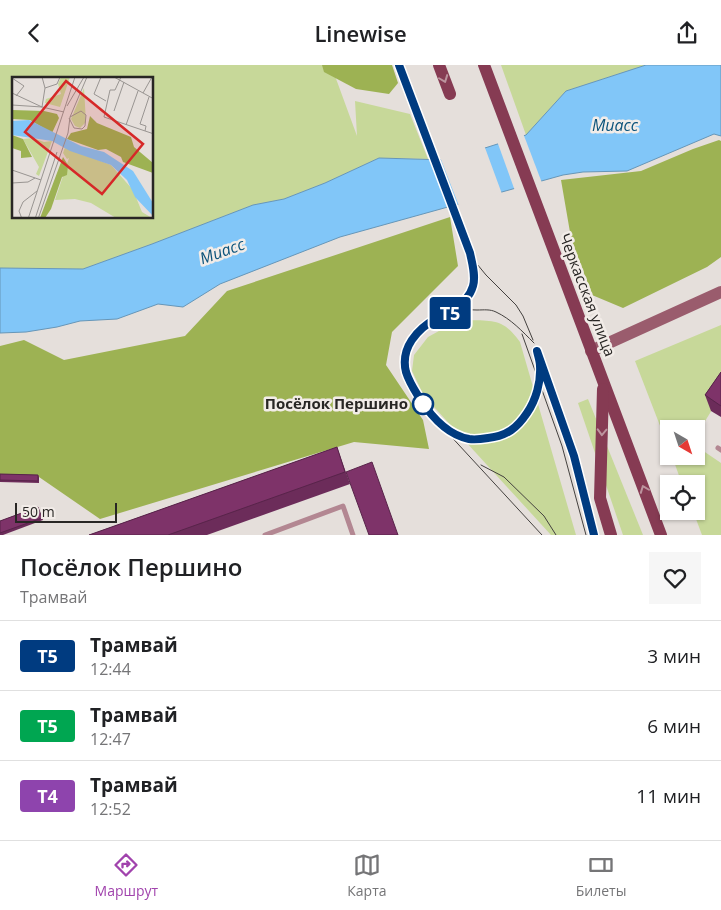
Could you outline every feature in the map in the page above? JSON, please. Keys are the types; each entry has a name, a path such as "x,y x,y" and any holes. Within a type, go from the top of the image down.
{"main road":[{"path":"439,65 450,94"},
{"name":"Черкасская улица","path":"484,65 661,535"},
{"path":"591,351 721,292"},
{"path":"603,383 600,498 611,535"}],"lane":[{"path":"265,535 342,506 353,535"}],"green space":[{"path":"0,65 331,65 357,136 355,101 410,114 428,159 379,158 325,183 284,199 253,205 83,269 0,268"},
{"path":"322,65 392,65 398,83 389,94 356,89 324,72"},
{"path":"501,65 646,65 566,91 526,135"},
{"path":"719,140 721,141 721,257 707,267 623,308 592,295 571,238 561,180 641,171"},
{"path":"450,217 458,266 392,332 386,365 423,420 429,449 354,442 100,519 39,477 0,476 0,346 24,340 64,360 185,336 227,291"},
{"path":"466,320 497,322 514,334 520,342 576,535 551,535 424,396 412,371 414,355 428,337 448,326"},
{"path":"721,325 721,395 705,421 660,420 660,426 635,361"},
{"path":"588,399 643,535 623,535 578,403"},
{"path":"705,452 721,463 721,535 702,535 696,520 705,520 705,475 679,475 675,465 705,465"}],"water":[{"name":"Миасс","path":"646,65 721,65 721,136 714,134 627,171 583,172 563,175 340,237 220,284 183,307 158,304 117,319 80,321 26,332 0,333 0,268 83,269 253,205 284,199 325,183 379,158 447,160 526,135 566,91"}],"pier":[{"path":"523,133 542,183 515,191 497,141"},
{"path":"484,145 502,194 459,206 440,157 446,157"}],"building":[{"path":"721,372 721,406 705,395"},
{"path":"337,447 345,472 168,535 89,535"},
{"path":"372,462 398,535 369,535 346,472"},
{"path":"0,474 38,475 38,481 0,480"},
{"path":"38,507 42,518 0,533 0,521"}],"tram line":[{"path":"399,65 472,261 473,284 465,300 453,311"},
{"name":"T5","path":"399,65 470,253 474,272 473,285 464,301 451,312 428,324 413,337 407,347 404,360 406,373 413,388 434,418 454,433 469,439 498,437 508,433 521,422 532,405 539,382 540,367 537,351 574,456 594,535"},
{"path":"470,253 486,275 516,305 533,340"},
{"path":"534,343 521,330 496,312 491,310 458,310 436,319 416,334 407,346 405,364 410,382 416,393 437,421 463,437 484,439 506,434 514,429 527,414 539,385 540,364 537,351"},
{"path":"522,334 562,446 586,535"},
{"path":"542,365 574,456 594,535"},
{"path":"446,431 542,535"},
{"path":"481,465 504,477 544,516 556,535"}],"place":[{"name":"Посёлок Першино","path":"423,404"}]}
